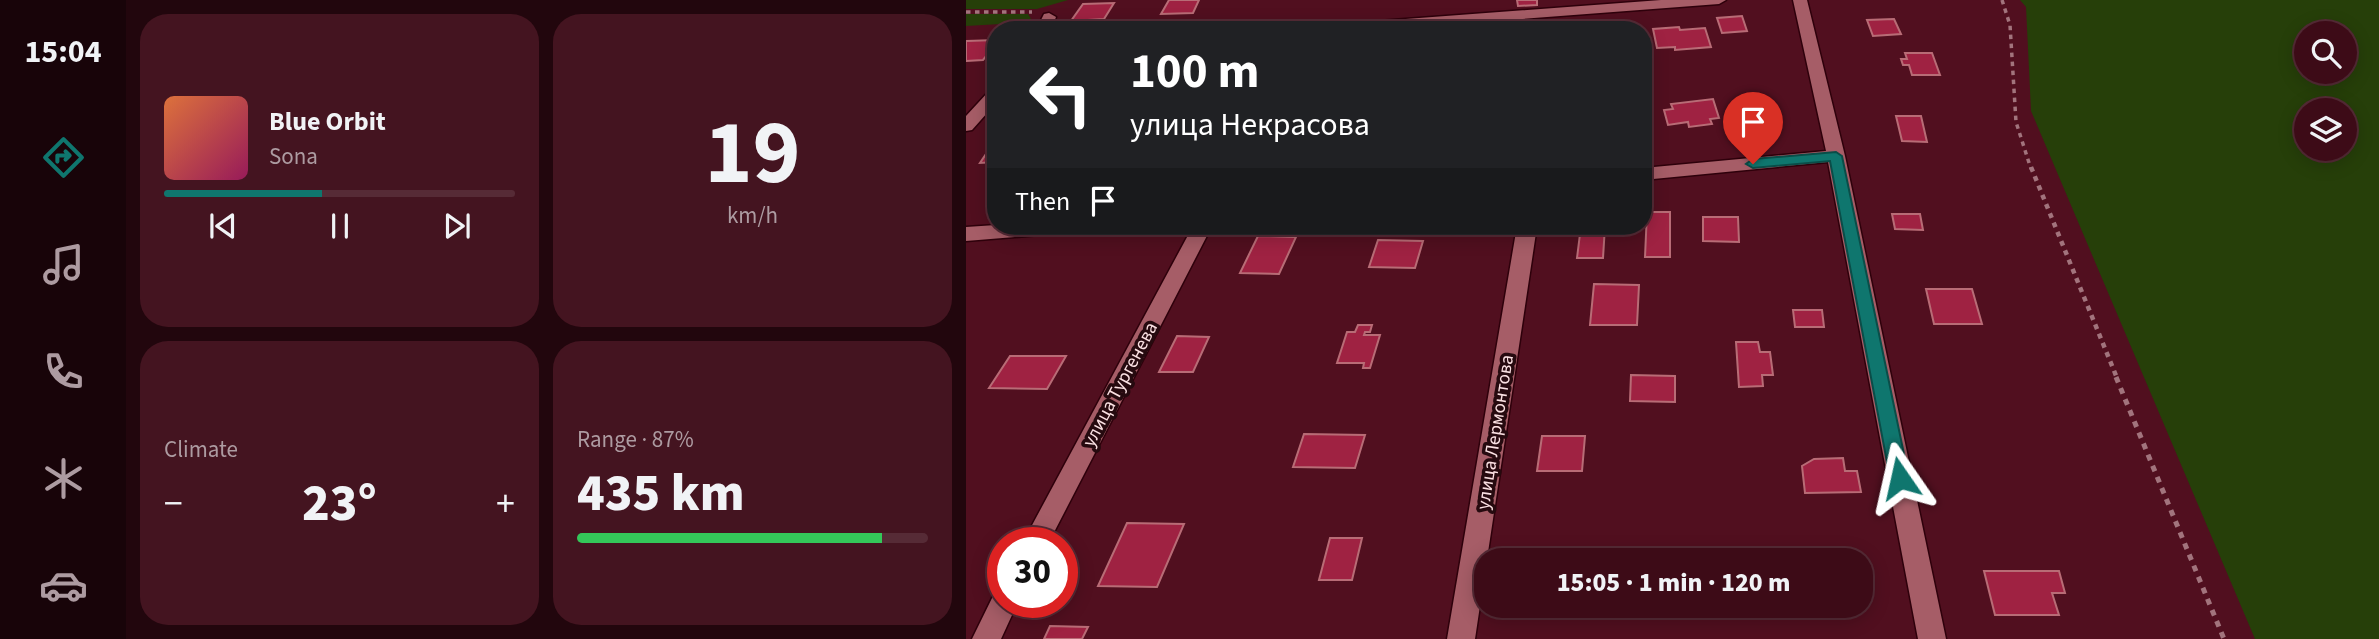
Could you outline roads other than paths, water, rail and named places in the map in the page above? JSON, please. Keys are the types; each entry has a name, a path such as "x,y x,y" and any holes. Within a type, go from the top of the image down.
{"street":[{"path":"1434,21 1719,0"},
{"path":"1800,0 1836,156 1931,639"},
{"path":"966,127 987,103"},
{"path":"1652,173 1836,156"},
{"path":"966,234 987,232"},
{"name":"улица Тургенева","path":"1044,527 1197,235"},
{"name":"улица Лермонтова","path":"1461,639 1526,235"},
{"path":"986,639 997,618"}]}
